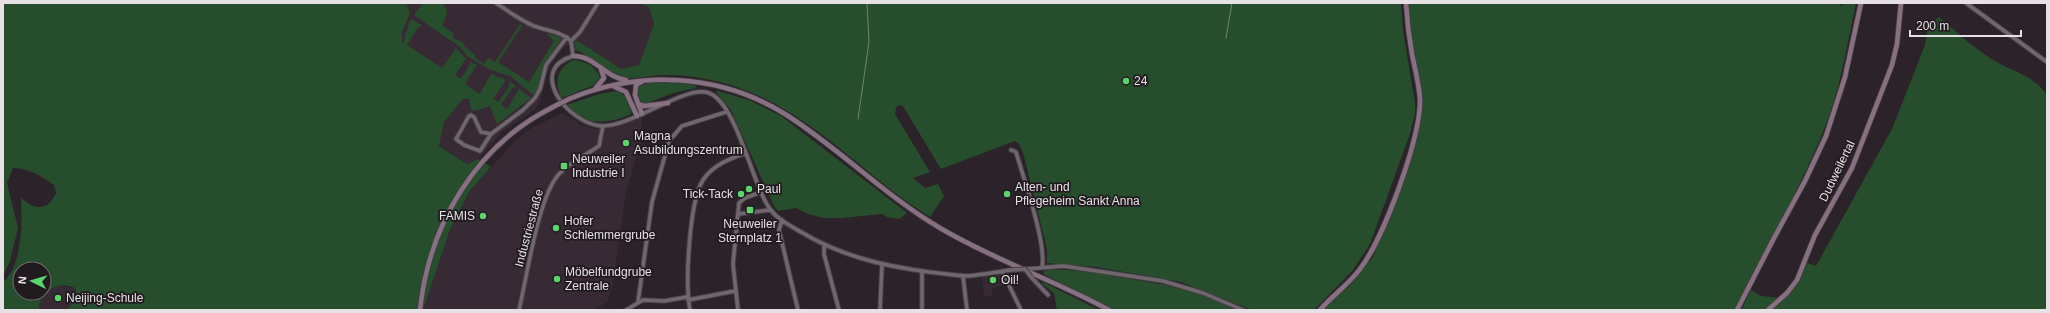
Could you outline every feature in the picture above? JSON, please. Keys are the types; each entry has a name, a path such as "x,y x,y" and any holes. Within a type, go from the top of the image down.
{"main road":[{"path":"1320,310 1356,275 1373,248 1389,211 1416,132 1420,113 1420,97 1409,35 1406,3"},
{"path":"1738,310 1822,146 1845,77 1861,3"},
{"name":"Dudweilertal","path":"1768,310 1787,293 1797,280 1815,235 1852,168 1892,65 1898,38 1901,3"},
{"path":"573,56 585,57 617,78 632,81"},
{"path":"592,91 600,85 604,78 604,73 598,66"},
{"path":"639,115 635,88 638,84 648,80"},
{"path":"420,310 425,278 438,235 448,212 466,182 480,163 497,145 517,128 569,99 607,86 632,81 648,80 678,80 708,84 737,92 764,103 785,114 805,128 897,199 939,228 983,251 1094,301 1109,310"},
{"path":"607,86 619,87 626,92 639,115"},
{"path":"638,104 644,106 668,103"},
{"path":"1094,301 1106,310"}],"street":[{"path":"496,3 520,19 571,41 573,56 562,61 557,66 553,78 555,91 563,106 572,114 589,123 603,126 619,123 694,93 708,92 717,98 726,112 746,153 761,192 770,210 782,220 824,245 882,266 963,276 1042,266 1064,266 1177,284 1203,292 1243,310"},
{"path":"571,41 580,32 598,3"},
{"path":"1966,3 2047,62"},
{"path":"490,134 481,132 474,117 471,115 456,139 464,145 480,151 490,134 523,110 535,98 540,89 546,65 567,38"},
{"path":"638,302 652,202 670,141 682,126 726,112"},
{"name":"Industriestraße","path":"519,310 542,211 548,192 563,170 599,146 603,126"},
{"path":"1011,150 1016,152 1034,213 1044,256 1042,266"},
{"path":"690,310 687,272 694,211 700,186 716,166 746,153"},
{"path":"738,310 733,264 738,214 741,201 761,192"},
{"path":"738,214 770,210"},
{"path":"782,220 779,230 798,310"},
{"path":"824,245 824,254 839,310"},
{"path":"880,310 882,266"},
{"path":"1025,269 1048,295"},
{"path":"922,271 922,310"},
{"path":"1002,271 1021,310"},
{"path":"963,276 967,310"},
{"path":"626,310 638,302 664,301 735,291"}],"shaded area":[{"path":"406,3 639,3 649,7 654,24 639,65 621,69 578,41 564,47 549,67 540,102 535,110 502,132 478,159 467,164 439,145 444,122 472,89 401,42 402,32 410,13"},
{"path":"563,113 583,126 595,129 607,129 641,115 643,134 626,192 613,283 608,301 595,310 423,310 449,232 469,192 516,140 533,127"},
{"path":"994,275 1001,276 1007,285 992,288 992,296 984,297 982,277"},
{"name":"Neijing-Schule","path":"59,286 75,288 76,293 73,302 66,310 39,310 40,301 52,301 52,288"}],"green space":[{"path":"3,3 406,3 410,13 402,32 402,42 404,43 405,35 411,19 422,25 421,27 419,26 407,45 442,68 455,50 455,47 467,60 465,60 455,75 461,79 471,62 478,66 475,67 465,84 480,94 491,74 506,80 493,99 498,102 510,86 508,85 510,82 516,86 514,88 513,87 501,105 507,109 519,89 531,98 497,124 490,106 475,111 471,110 469,99 463,99 444,122 439,146 467,164 478,159 491,167 469,192 449,232 423,310 66,310 75,298 75,288 62,286 52,288 52,261 15,261 20,242 21,197 30,205 40,207 44,206 53,199 56,193 54,185 30,171 13,168 7,183 18,228 10,261 3,276"},
{"path":"423,3 442,3 445,6 447,14 442,25 453,33 453,38 464,43 464,46 475,55 475,58 484,64 488,58 495,62 520,24 522,26 498,62 529,82 554,41 547,35 549,34 560,37 561,39 545,65 539,89 535,94 532,94 510,76 491,70 467,56 460,47 414,15"},
{"path":"639,3 1401,3 1403,31 1415,103 1415,113 1410,134 1370,244 1353,270 1314,310 1252,310 1181,282 1096,267 1047,263 1047,249 1024,156 1019,144 1015,141 941,169 903,106 899,105 896,108 895,114 930,172 913,178 925,188 938,184 944,196 930,217 908,202 803,121 781,107 757,95 735,86 690,76 666,75 621,78 608,71 581,52 575,50 574,42 578,41 621,69 639,65 654,24 649,7"},
{"path":"1408,3 1837,3 1842,6 1844,3 1856,3 1838,88 1829,116 1797,190 1735,310 1323,310 1350,285 1373,257 1393,206 1419,130 1422,101 1412,40"},
{"path":"1939,17 1979,50 2000,64 2029,78 2042,88 2047,95 2047,310 1741,310 1751,290 1761,296 1783,298 1800,279 1807,263 1816,266 1892,129 1925,45 1928,28 1932,22"},
{"path":"574,60 590,65 600,78 594,85 562,98 558,87 559,76 564,66"},
{"path":"648,83 695,85 696,88 673,93 642,105 636,90 638,87"},
{"path":"617,91 625,96 631,114 614,120 596,122 588,120 573,112 567,105 599,94"},
{"path":"718,91 751,101 781,116 907,213 899,219 887,217 882,214 842,218 824,218 808,214 796,208 778,211 774,206 731,110 716,92"},
{"path":"1048,269 1083,271 1166,285 1200,294 1238,310 1115,310 1045,275 1043,272"},
{"path":"12,270 12,301 41,301 39,310 3,310 3,282 10,275"},
{"path":"1043,282 1099,310 1057,310 1054,293 1042,284"}],"waterway":[{"path":"858,119 869,42 867,3"},
{"path":"1226,38 1232,3"}],"place":[{"name":"24","path":"1126,81"},
{"name":"Magna Asubildungszentrum","path":"626,143"},
{"name":"Neuweiler Industrie I","path":"564,166"},
{"name":"Paul","path":"749,189"},
{"name":"Tick-Tack","path":"741,194"},
{"name":"Alten- und Pflegeheim Sankt Anna","path":"1007,194"},
{"name":"Neuweiler Sternplatz 1","path":"750,210"},
{"name":"FAMIS","path":"483,216"},
{"name":"Hofer Schlemmergrube","path":"556,228"},
{"name":"Möbelfundgrube Zentrale","path":"557,279"},
{"name":"Oil!","path":"993,280"},
{"name":"Neijing-Schule","path":"58,298"}]}
